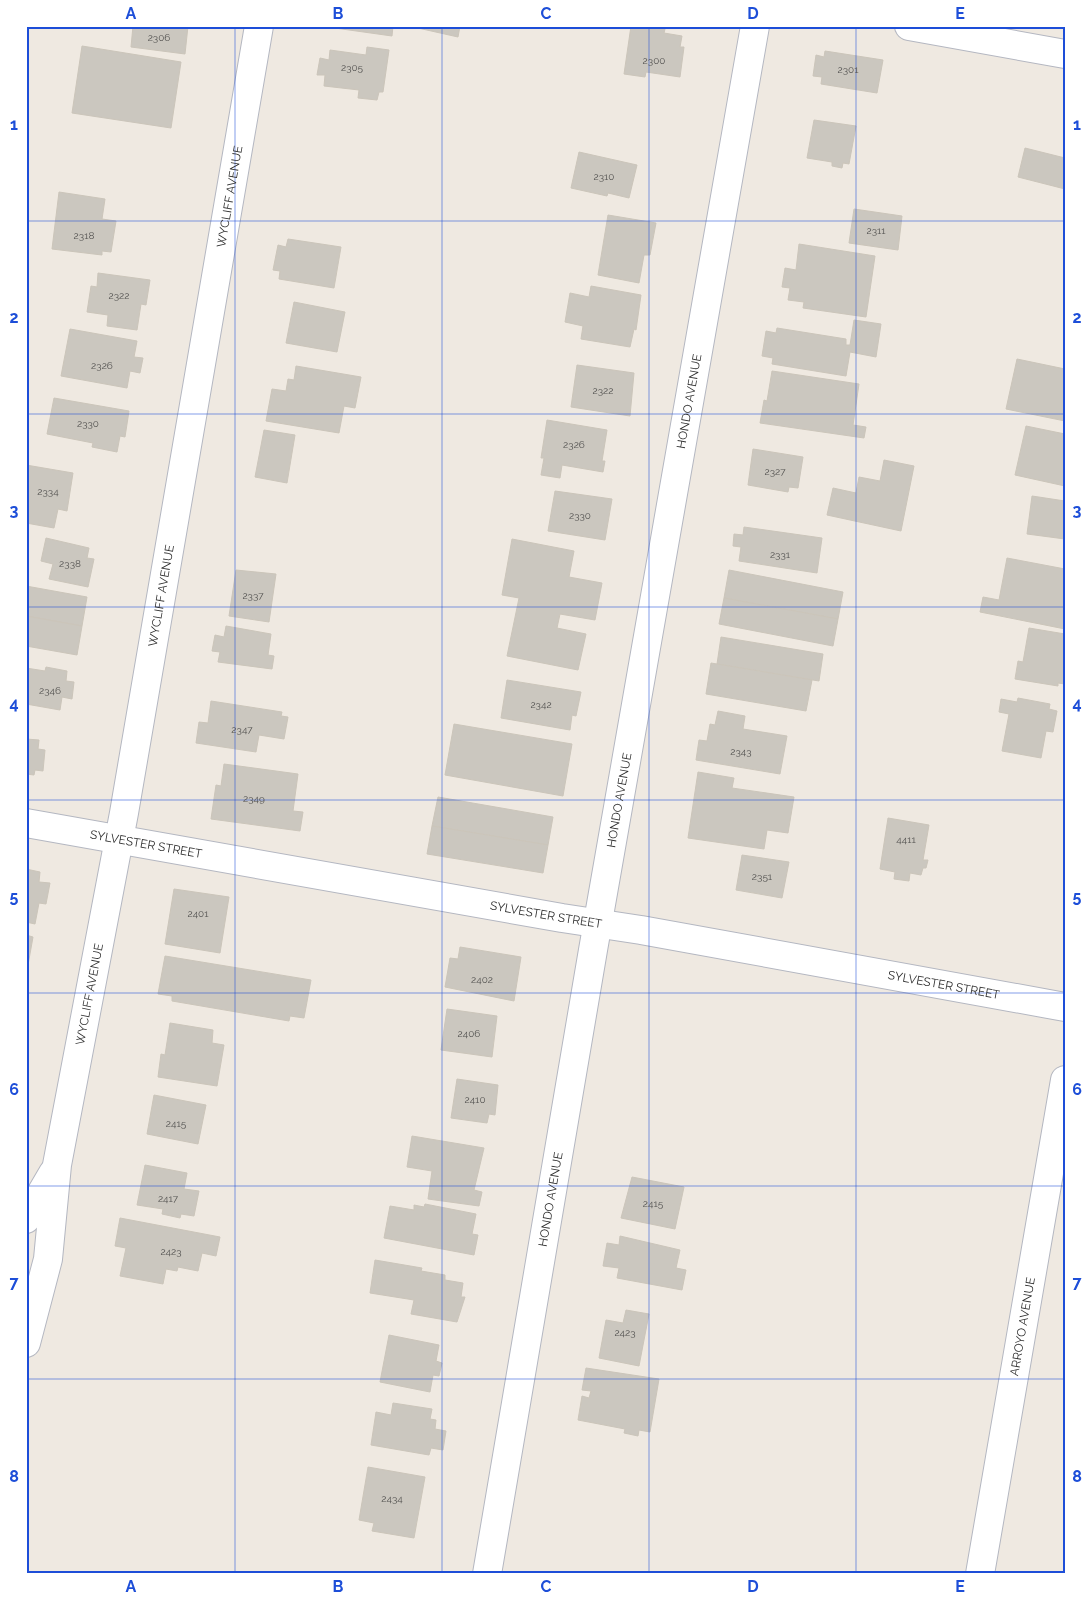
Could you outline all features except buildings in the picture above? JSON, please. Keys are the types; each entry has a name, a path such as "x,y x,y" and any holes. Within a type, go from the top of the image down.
{"street":[{"name":"WYCLIFF AVENUE","path":"26,1342 48,1260 57,1165 119,839 259,26"},
{"name":"HONDO AVENUE","path":"486,1574 755,26"},
{"path":"909,26 1065,54"},
{"name":"SYLVESTER STREET","path":"26,823 1065,1007"},
{"name":"ARROYO AVENUE","path":"980,1574 1065,1080"},
{"name":"WYCLIFF AVENUE","path":"26,1218 57,1165"}]}
